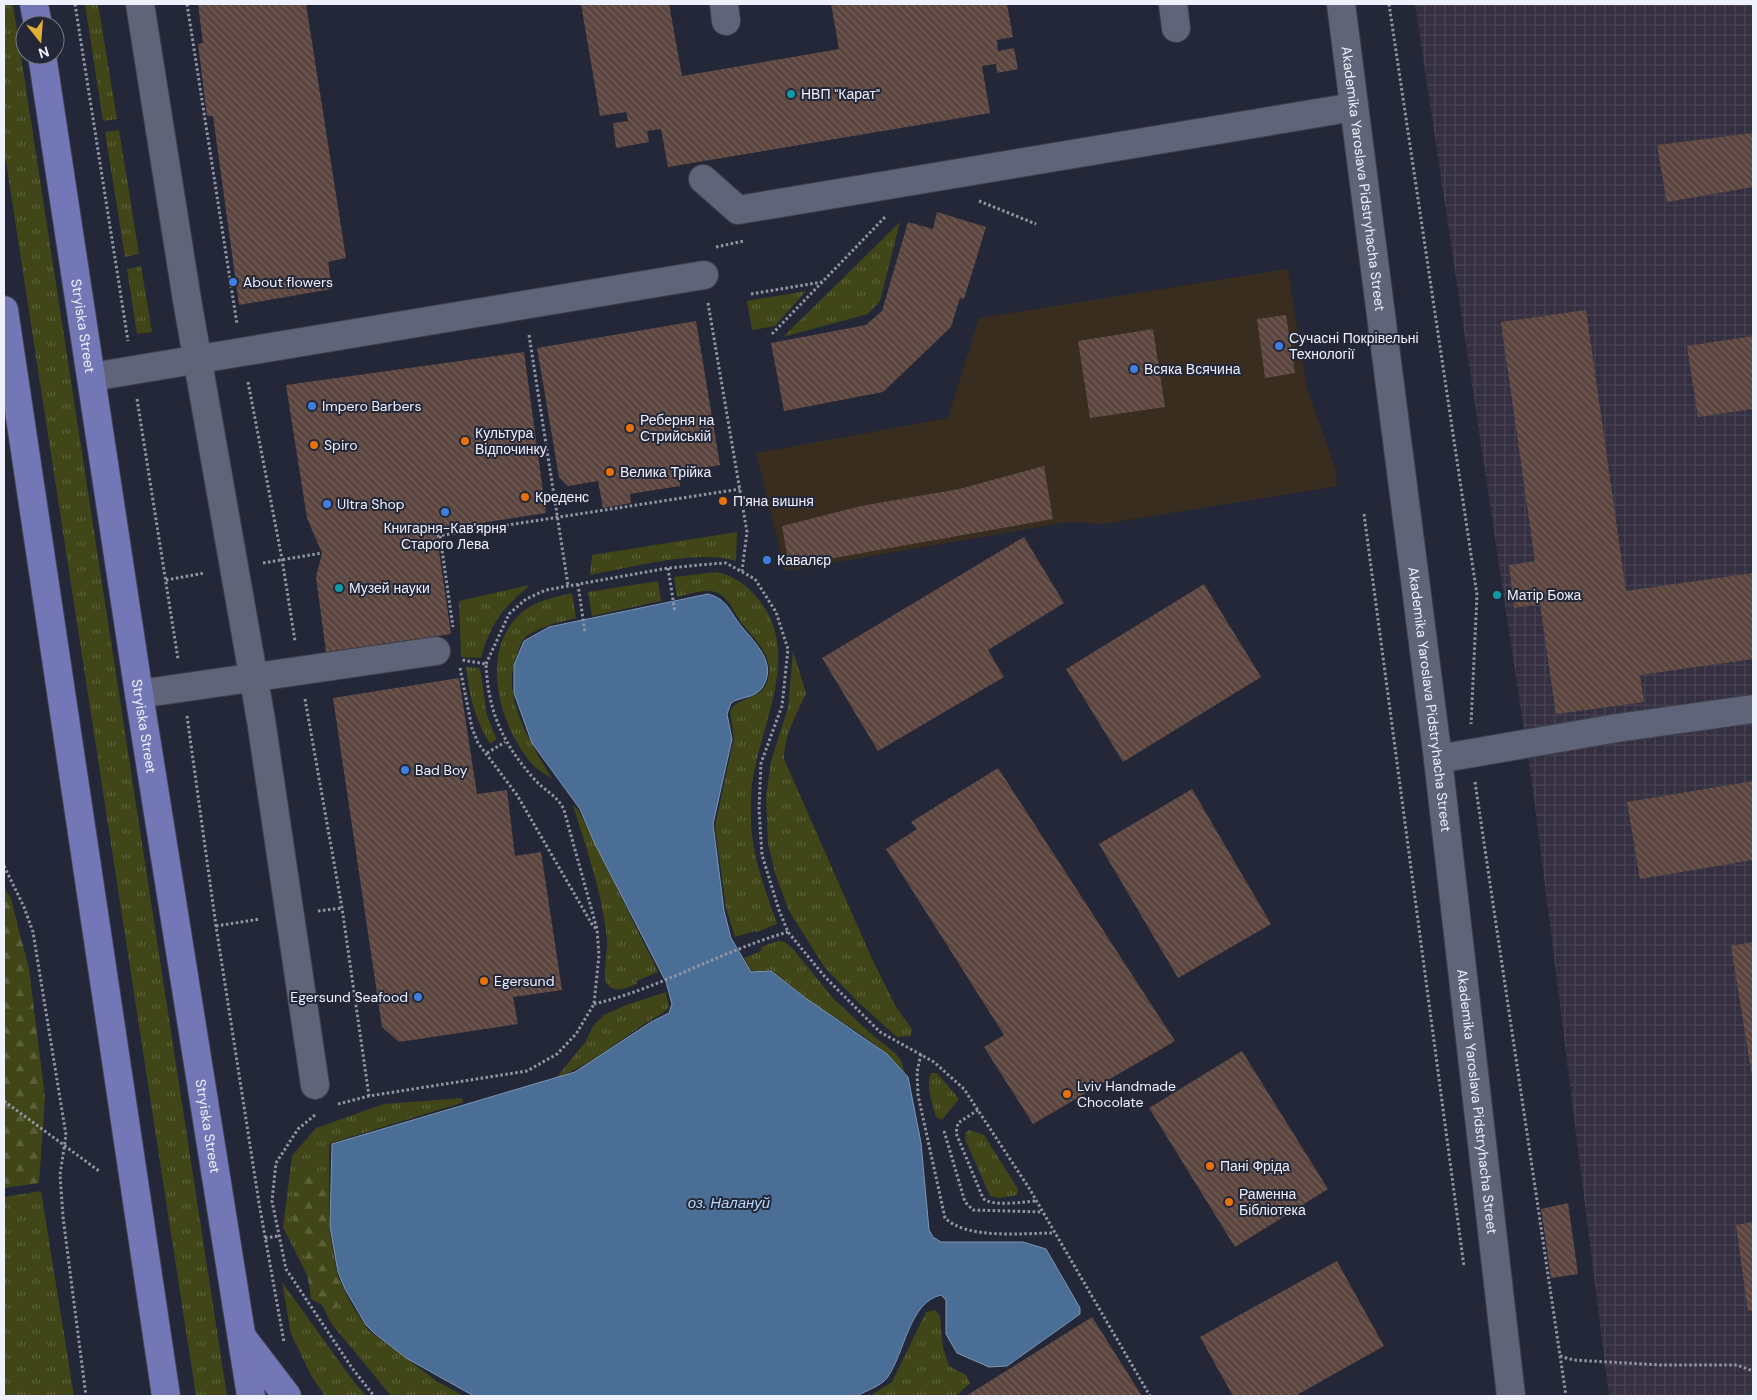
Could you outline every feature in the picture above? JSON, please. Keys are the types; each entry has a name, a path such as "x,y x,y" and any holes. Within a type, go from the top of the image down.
{"main road":[{"name":"Stryiska Street","path":"44,65 139,694 251,1396"},
{"path":"4,310 166,1396"},
{"path":"240,1334 287,1396"}],"street":[{"path":"140,4 197,359 253,677 315,1085"},
{"name":"Akademika Yaroslava Pidstryhacha Street","path":"1341,4 1438,759 1511,1396"},
{"path":"703,179 738,210 1354,107"},
{"path":"92,377 704,275"},
{"path":"139,694 436,651"},
{"path":"1438,759 1616,728 1753,709"}],"path":[{"path":"187,4 237,322"},
{"path":"1389,4 1477,595 1471,753 1566,1396"},
{"path":"974,200 1036,224"},
{"path":"876,217 896,214"},
{"path":"772,334 886,216"},
{"path":"706,248 753,240"},
{"path":"704,275 747,532 742,571"},
{"path":"751,294 822,282"},
{"path":"524,304 568,585"},
{"path":"519,337 529,336"},
{"path":"257,380 247,382 282,560 342,908 369,1096"},
{"path":"454,631 439,536 740,489"},
{"path":"1364,514 1464,1272"},
{"path":"282,560 322,553"},
{"path":"335,1105 369,1096 527,1071 557,1054 576,1034 594,1004 599,955 597,929 562,804 536,782 505,742 493,714 487,685 486,664 509,614 526,599 546,590 668,568 726,563 755,579 776,612 788,649 782,706 762,763 759,809 762,855 788,932 825,977 880,1032 921,1054 953,1078 978,1110 1043,1212 1150,1396"},
{"path":"668,568 675,612"},
{"path":"578,584 585,633"},
{"path":"486,664 458,660 472,728 478,743 517,795 593,926 597,929"},
{"path":"186,706 216,926 265,1238 286,1348"},
{"path":"486,754 505,742"},
{"path":"4,866 24,907 33,932 66,1135 60,1175 63,1217 86,1396"},
{"path":"594,1004 626,996 760,940 788,932"},
{"path":"921,1054 917,1072 918,1096 945,1218 951,1224 967,1231 1054,1233"},
{"path":"4,1101 99,1171"},
{"path":"978,1110 958,1123 956,1133 983,1198 993,1203 1036,1201"},
{"path":"319,1112 298,1129 276,1163 272,1201 286,1269 352,1368 374,1396"},
{"path":"944,1132 965,1202 973,1210 1043,1212"},
{"path":"265,1238 279,1236"},
{"path":"1560,1356 1573,1360 1661,1365 1737,1365 1753,1370"}],"shaded area":[{"path":"1415,4 1753,4 1753,1396 1609,1396 1534,798"},
{"name":"Сучасні Покрівельні Технології","path":"1288,269 1306,385 1336,471 1337,486 1104,524 1068,522 785,571 756,453 948,418 979,318"}],"green space":[{"path":"4,4 13,4 15,17 15,65 22,65 227,1396 196,1396 4,149"},
{"path":"85,4 98,4 117,119 103,121"},
{"path":"119,130 139,254 125,257 105,132"},
{"path":"900,222 880,301 868,314 783,337"},
{"path":"141,266 152,332 137,334 127,269"},
{"path":"806,291 775,326 752,330 747,301"},
{"path":"737,532 736,561 720,558 683,558 590,575 592,555"},
{"path":"716,572 740,582 759,600 771,619 777,640 776,682 751,790 751,827 763,883 777,924 757,932 735,937 726,908 715,826 734,738 730,712 738,703 755,696 765,687 769,671 763,650 740,621 727,600 711,591 677,597 674,577"},
{"path":"658,581 661,601 592,616 588,592"},
{"path":"530,585 499,617 489,635 481,658 461,657 459,601"},
{"path":"572,593 576,618 533,632 523,640 513,670 512,686 520,719 552,779 531,763 509,727 502,707 497,664 501,644 510,626 525,610 541,601"},
{"path":"793,651 806,693 786,742 784,759 873,961 896,1007 912,1029 911,1036 897,1037 859,1003 825,968 789,911 775,873 768,843 766,797 771,761 788,708"},
{"path":"466,667 480,668 487,716 497,739 490,744 480,726 474,707"},
{"path":"573,805 579,811 658,972 636,981 637,984 624,989 612,988 605,979 607,940 602,906"},
{"path":"4,887 11,899 29,969 45,1097 39,1183 4,1188"},
{"path":"778,941 785,942 792,948 833,998 870,1033 895,1053 901,1060 905,1073 876,1045 820,1008 771,970 757,972 751,970 744,958 761,951 761,947"},
{"path":"666,992 669,1007 663,1013 636,1029 598,1056 571,1072 556,1078 586,1041 593,1026 604,1015 626,1005"},
{"path":"931,1073 937,1073 959,1099 942,1120 936,1117 930,1095 929,1078"},
{"path":"462,1098 463,1102 458,1104 331,1143 329,1146 329,1227 337,1274 350,1302 368,1330 438,1382 464,1396 391,1396 331,1323 283,1227 292,1156 316,1128 384,1104"},
{"path":"970,1130 984,1135 1018,1189 1017,1195 999,1198 990,1196 965,1139 966,1132"},
{"path":"302,1174 326,1179 327,1226 331,1256 345,1300 332,1310 311,1299 306,1264 291,1212"},
{"path":"41,1191 74,1396 4,1396 4,1197"},
{"path":"282,1282 366,1396 325,1396 312,1377 291,1334"},
{"path":"935,1310 940,1316 943,1348 949,1366 966,1375 970,1383 956,1396 870,1396 892,1382 926,1312"}],"water":[{"name":"оз. Налануй","path":"708,594 720,599 728,607 759,647 768,671 759,692 731,703 727,714 732,739 713,824 724,911 731,938 751,972 771,971 804,997 887,1054 908,1077 921,1143 929,1230 933,1237 941,1242 1023,1242 1046,1249 1080,1308 1080,1314 1007,1366 989,1367 957,1353 946,1334 946,1300 941,1295 930,1300 922,1307 887,1378 877,1386 857,1396 474,1396 406,1358 374,1333 366,1325 345,1289 338,1272 330,1226 332,1144 575,1072 651,1022 669,1013 672,1004 666,982 595,844 580,809 532,743 514,693 514,665 524,641 549,627"}],"building":[{"path":"198,4 306,4 346,258 328,262 332,289 239,305 213,116 207,116 198,44 203,43"},
{"name":"НВП \"Карат\"","path":"581,4 669,4 682,76 839,49 831,4 1007,4 1013,37 997,40 998,51 1014,48 1018,69 997,73 996,64 982,66 990,113 668,167 661,129 647,131 649,142 616,148 613,123 628,121 626,112 600,116"},
{"path":"1753,133 1753,187 1667,202 1657,145"},
{"path":"937,212 986,227 964,299 960,298 951,327 883,392 784,411 771,343 866,325 882,311 908,222 933,229"},
{"path":"1586,310 1626,591 1753,573 1753,659 1640,675 1644,702 1556,714 1540,604 1514,608 1509,565 1535,561 1501,322"},
{"path":"1286,315 1295,373 1265,378 1257,319"},
{"path":"696,321 720,465 678,473 680,486 630,494 631,503 603,508 598,481 568,486 559,477 537,348"},
{"path":"1153,329 1165,407 1090,418 1078,341"},
{"path":"1753,336 1753,409 1698,417 1687,346"},
{"path":"524,352 546,513 436,530 451,634 326,652 316,577 322,553 307,518 286,385"},
{"path":"1044,466 1053,519 789,566 782,526 861,506 959,489"},
{"path":"1024,537 1064,603 988,650 1004,677 878,751 822,658"},
{"path":"1204,584 1261,677 1123,762 1066,669"},
{"path":"459,678 477,794 507,790 515,856 541,852 562,990 513,997 518,1024 399,1042 382,1027 333,698"},
{"path":"998,768 1175,1041 1033,1124 984,1047 1004,1035 886,849 917,829 911,822"},
{"path":"1753,781 1753,860 1640,879 1627,802"},
{"path":"1192,789 1271,924 1178,978 1099,844"},
{"path":"1753,942 1753,1076 1752,1076 1731,946"},
{"path":"1242,1051 1328,1189 1235,1247 1149,1108"},
{"path":"1568,1203 1578,1274 1551,1278 1541,1209"},
{"path":"1753,1222 1753,1310 1748,1311 1736,1225"},
{"path":"1337,1261 1384,1346 1295,1396 1233,1396 1200,1337"},
{"path":"1092,1317 1142,1396 966,1396"}],"place":[{"name":"НВП \"Карат\"","path":"791,94"},
{"name":"About flowers","path":"233,282"},
{"name":"Сучасні Покрівельні Технології","path":"1279,346"},
{"name":"Всяка Всячина","path":"1134,369"},
{"name":"Impero Barbers","path":"312,406"},
{"name":"Реберня на Стрийській","path":"630,428"},
{"name":"Культура Відпочинку","path":"465,441"},
{"name":"Spiro","path":"314,445"},
{"name":"Велика Трійка","path":"610,472"},
{"name":"Креденс","path":"525,497"},
{"name":"П'яна вишня","path":"723,501"},
{"name":"Ultra Shop","path":"327,504"},
{"name":"Книгарня-Кав'ярня Старого Лева","path":"445,512"},
{"name":"Кавалєр","path":"767,560"},
{"name":"Музей науки","path":"339,588"},
{"name":"Матір Божа","path":"1497,595"},
{"name":"Bad Boy","path":"405,770"},
{"name":"Egersund","path":"484,981"},
{"name":"Egersund Seafood","path":"418,997"},
{"name":"Lviv Handmade Chocolate","path":"1067,1094"},
{"name":"Пані Фріда","path":"1210,1166"},
{"name":"Раменна Бібліотека","path":"1229,1202"}]}
